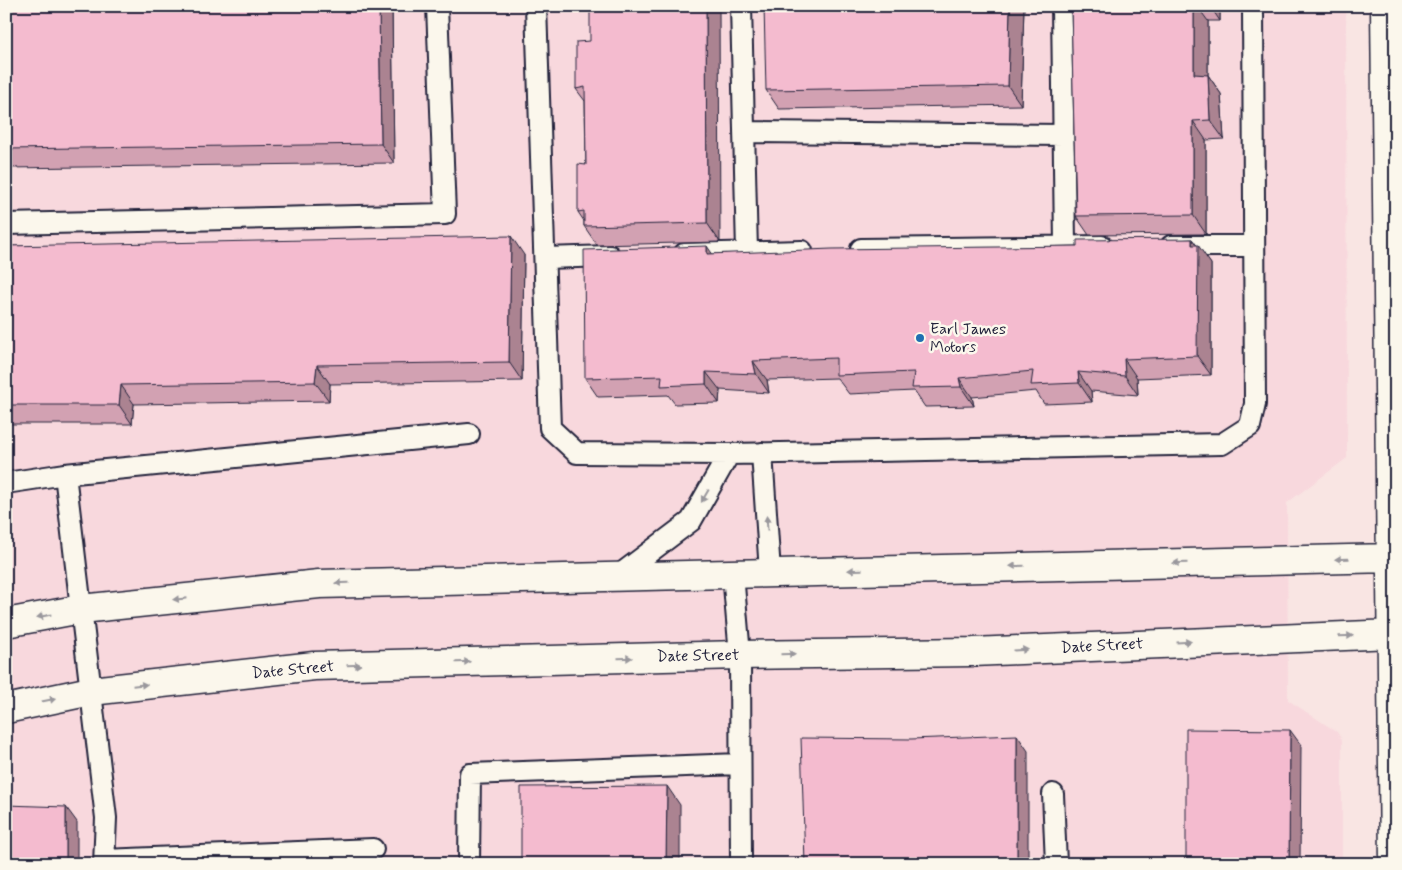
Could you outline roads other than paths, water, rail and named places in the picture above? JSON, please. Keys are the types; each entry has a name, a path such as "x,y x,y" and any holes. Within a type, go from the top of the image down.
{"street":[{"path":"1385,6 1394,864"},
{"path":"6,623 81,609 319,584 1391,558"},
{"name":"Date Street","path":"6,709 92,691 314,666 740,655 973,652 1392,634"}],"lane":[{"path":"6,224 445,214 437,6"},
{"path":"536,6 550,428 577,453 729,454 1222,444 1250,426 1255,404 1253,6"},
{"path":"741,6 747,252"},
{"path":"1062,6 1066,246"},
{"path":"744,132 1064,136"},
{"path":"846,250 1125,246"},
{"path":"1155,246 1254,246"},
{"path":"660,254 816,250"},
{"path":"545,258 631,255"},
{"path":"6,483 65,474 469,434"},
{"path":"762,453 770,572"},
{"path":"618,576 690,521 729,454"},
{"path":"65,474 106,818 104,862 374,850"},
{"path":"733,574 740,655 741,864"},
{"path":"469,864 470,774 740,764"},
{"path":"1053,794 1056,864"}],"place":[{"name":"Earl James Motors","path":"920,338"}]}
